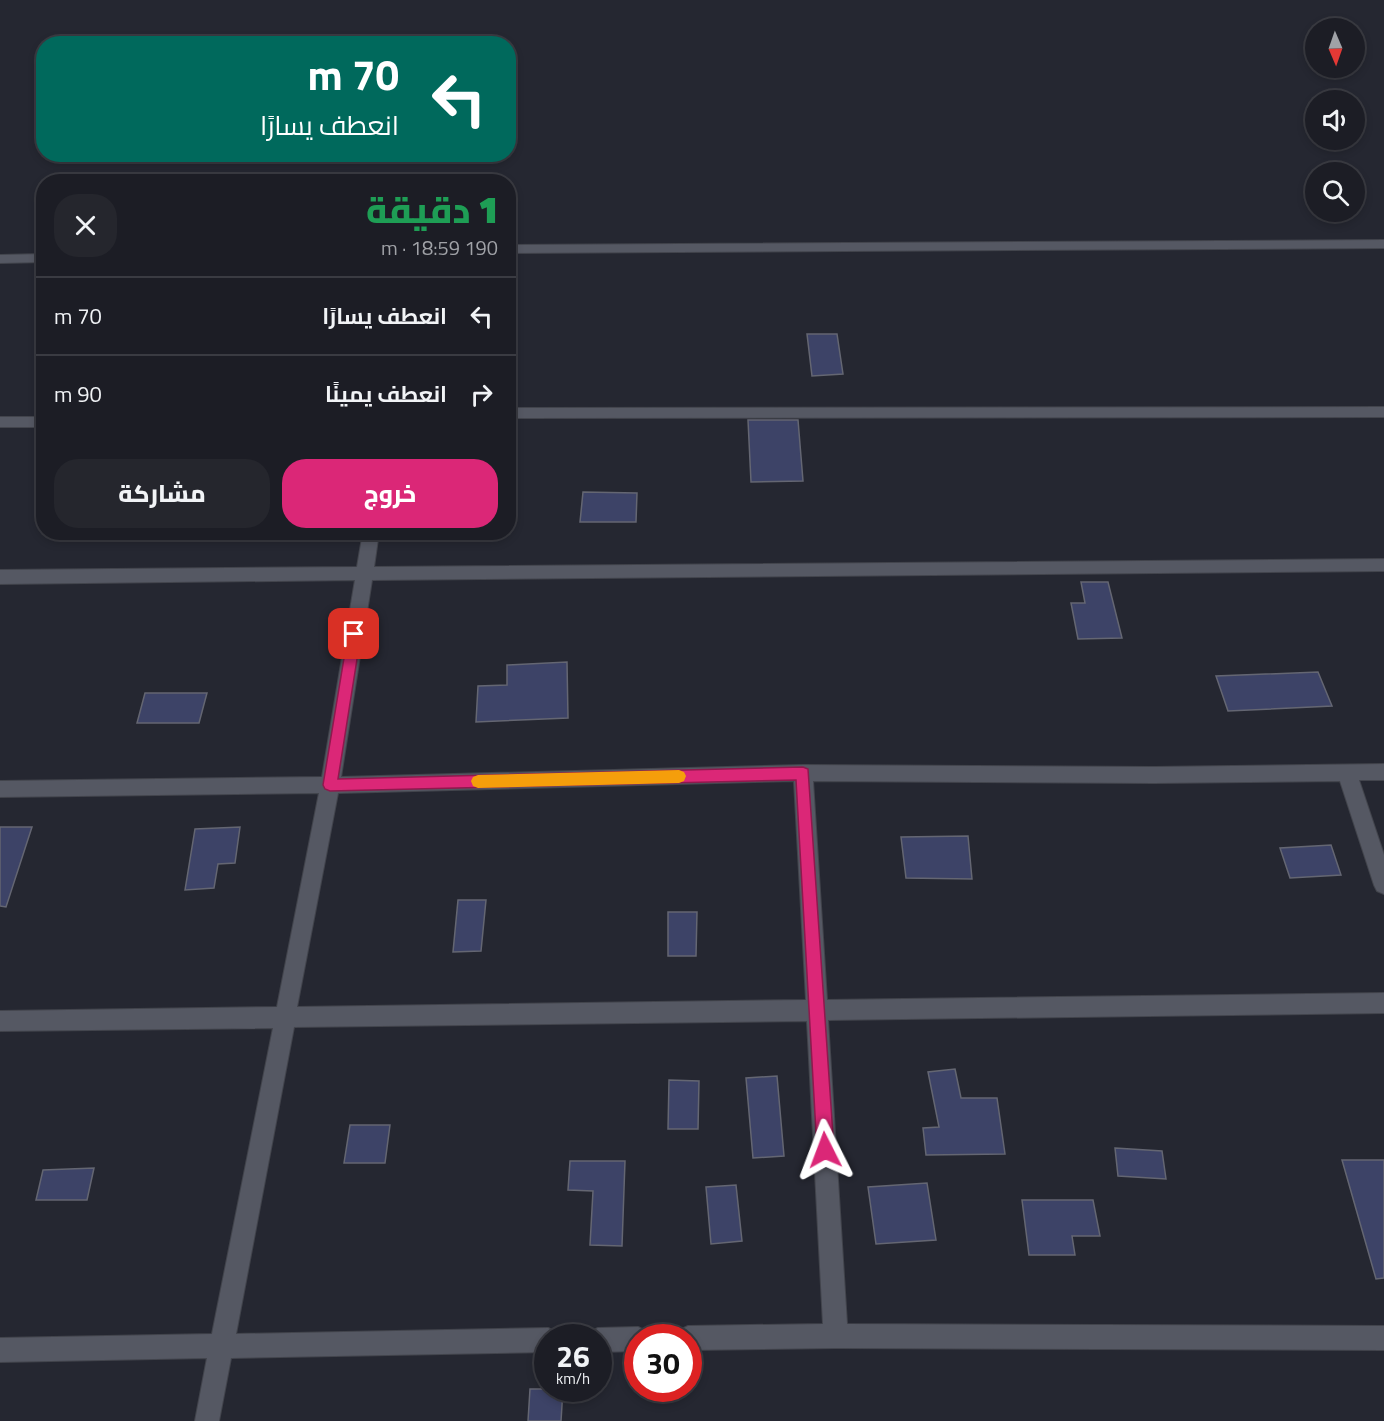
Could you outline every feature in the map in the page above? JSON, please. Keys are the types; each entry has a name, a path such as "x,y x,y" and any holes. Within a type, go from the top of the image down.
{"street":[{"path":"516,249 1384,244"},
{"path":"0,259 36,258"},
{"path":"516,413 1384,412"},
{"path":"0,422 36,422"},
{"path":"207,1421 283,1018 330,785 370,540"},
{"path":"0,577 1384,565"},
{"path":"1347,772 1384,885"},
{"path":"0,789 330,785 803,773 1154,775 1384,772"},
{"path":"803,773 836,1336"},
{"path":"0,1021 1384,1003"},
{"path":"702,1338 836,1336 1384,1338"},
{"path":"0,1350 534,1340"}],"building":[{"path":"807,334 837,334 843,374 812,376"},
{"path":"748,420 798,420 803,481 751,482"},
{"path":"583,492 637,493 636,522 580,522"},
{"path":"1081,582 1108,582 1122,638 1078,639 1071,603 1085,603"},
{"path":"567,662 568,718 476,722 478,686 507,685 507,665"},
{"path":"1318,672 1332,706 1228,711 1216,676"},
{"path":"145,693 207,693 199,723 137,723"},
{"path":"0,827 32,827 6,907 0,906"},
{"path":"240,827 235,863 218,864 214,888 185,890 195,829"},
{"path":"968,836 972,879 906,878 901,837"},
{"path":"1331,845 1341,875 1290,878 1280,848"},
{"path":"458,900 486,900 481,951 453,952"},
{"path":"668,912 697,912 696,956 668,956"},
{"path":"955,1069 961,1098 997,1098 1005,1154 926,1155 923,1128 939,1127 928,1072"},
{"path":"777,1076 784,1156 753,1158 746,1078"},
{"path":"669,1080 699,1081 698,1129 668,1129"},
{"path":"350,1125 390,1125 385,1163 344,1163"},
{"path":"1115,1148 1162,1151 1166,1179 1118,1176"},
{"path":"1342,1160 1384,1160 1384,1278 1376,1279"},
{"path":"570,1161 625,1161 622,1246 590,1245 593,1191 568,1190"},
{"path":"94,1168 87,1200 36,1200 43,1170"},
{"path":"927,1183 936,1240 876,1244 868,1187"},
{"path":"736,1185 742,1241 711,1244 706,1187"},
{"path":"1022,1200 1093,1200 1100,1236 1072,1236 1075,1255 1029,1255"},
{"path":"530,1389 534,1389 534,1402 562,1402 561,1421 528,1421"}],"slow traffic":[{"path":"478,781 679,776"}],"route":[{"path":"354,634 330,785 803,773 825,1150"}]}
